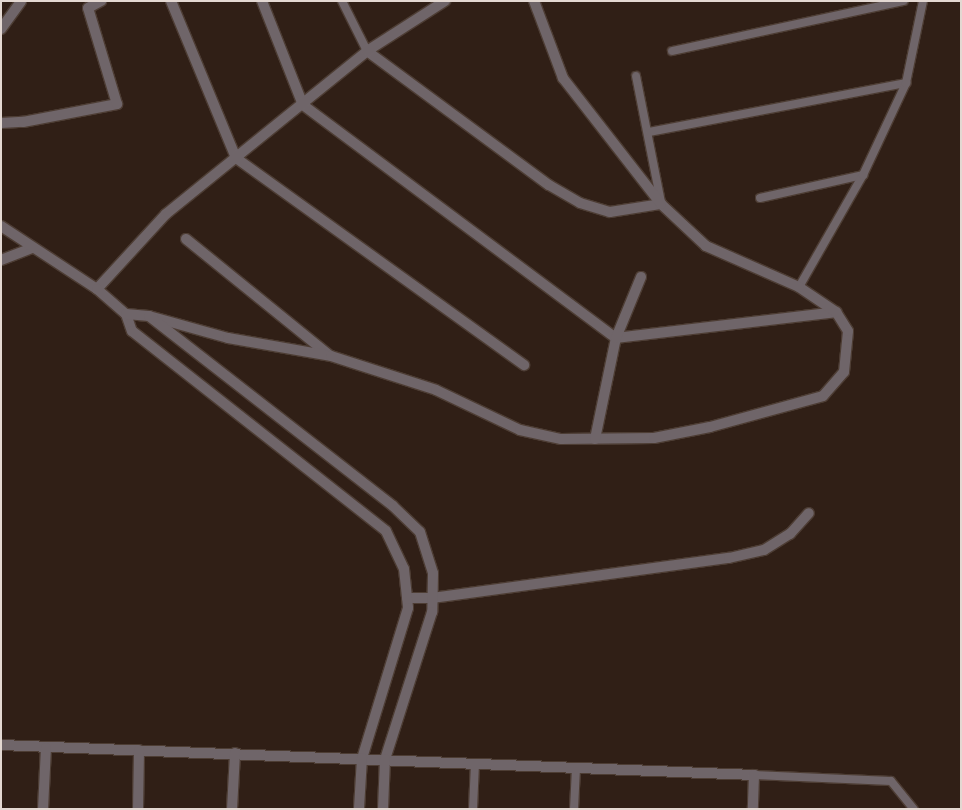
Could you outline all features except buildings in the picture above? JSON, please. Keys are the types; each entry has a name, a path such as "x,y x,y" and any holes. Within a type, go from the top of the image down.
{"street":[{"path":"1,29 21,1"},
{"path":"1,123 24,122 117,104 88,8 101,1"},
{"path":"171,1 236,158 524,364"},
{"path":"262,1 303,105 616,338 836,312"},
{"path":"97,289 166,214 303,105 367,51 431,6 445,1"},
{"path":"126,314 149,316 228,338 331,356 436,390 520,430 561,438 654,438 710,427 823,396 844,372 848,331 836,312 799,287 706,246 661,204 563,78 534,1"},
{"path":"367,51 550,185 580,202 610,212 661,204"},
{"path":"1,226 97,289 126,314 132,331 386,532 404,569 408,608 362,758 359,809"},
{"path":"186,239 331,356"},
{"path":"1,260 32,248"},
{"path":"595,439 616,338 641,277"},
{"path":"149,316 393,506 420,532 433,573 432,612 385,760 383,809"},
{"path":"407,598 432,598 738,556 764,550 790,534 808,513"},
{"path":"1,745 754,775 753,809"},
{"path":"43,809 46,748"},
{"path":"138,809 139,750"},
{"path":"232,809 235,753"}],"lane":[{"path":"342,1 367,51"},
{"path":"672,51 904,1"},
{"path":"799,287 863,175 906,83 923,1"},
{"path":"636,76 649,132 661,204"},
{"path":"649,132 906,83"},
{"path":"760,198 863,175"},
{"path":"473,809 475,763"},
{"path":"574,809 576,768"},
{"path":"754,775 891,782 914,809"}]}
